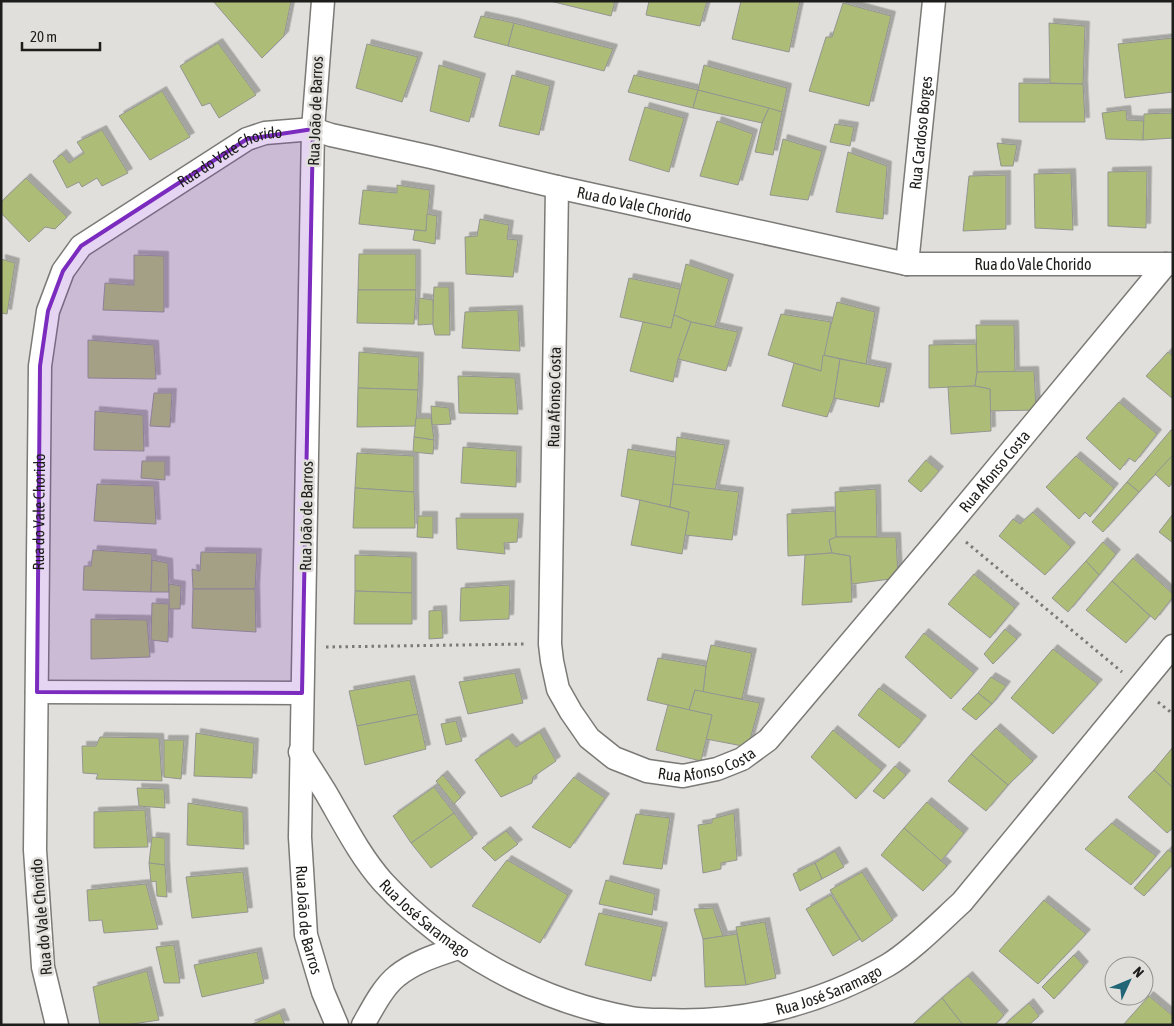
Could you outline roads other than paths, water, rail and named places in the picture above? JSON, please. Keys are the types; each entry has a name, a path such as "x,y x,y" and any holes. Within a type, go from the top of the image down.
{"street":[{"name":"Rua João de Barros","path":"322,1 313,129 300,752 300,837 306,935 323,992 337,1025"},
{"name":"Rua Cardoso Borges","path":"907,264 934,1"},
{"name":"Rua do Vale Chorido","path":"56,1025 42,967 35,850 40,366 48,311 62,271 81,246 247,139 265,133 313,129 556,187 907,264 1170,264"},
{"name":"Rua Afonso Costa","path":"556,187 550,644 558,689 589,738 614,758 647,771 683,776 717,768 742,759 768,740 1170,264"},
{"name":"Rua José Saramago","path":"300,752 326,792 354,842 382,881 417,914 458,948 526,985 577,1005 633,1019 694,1022 751,1016 810,1000 850,984 890,964 928,933 962,902 1173,646"},
{"path":"37,692 302,693"},
{"path":"363,1025 379,997 396,976 422,961 458,948"}]}
